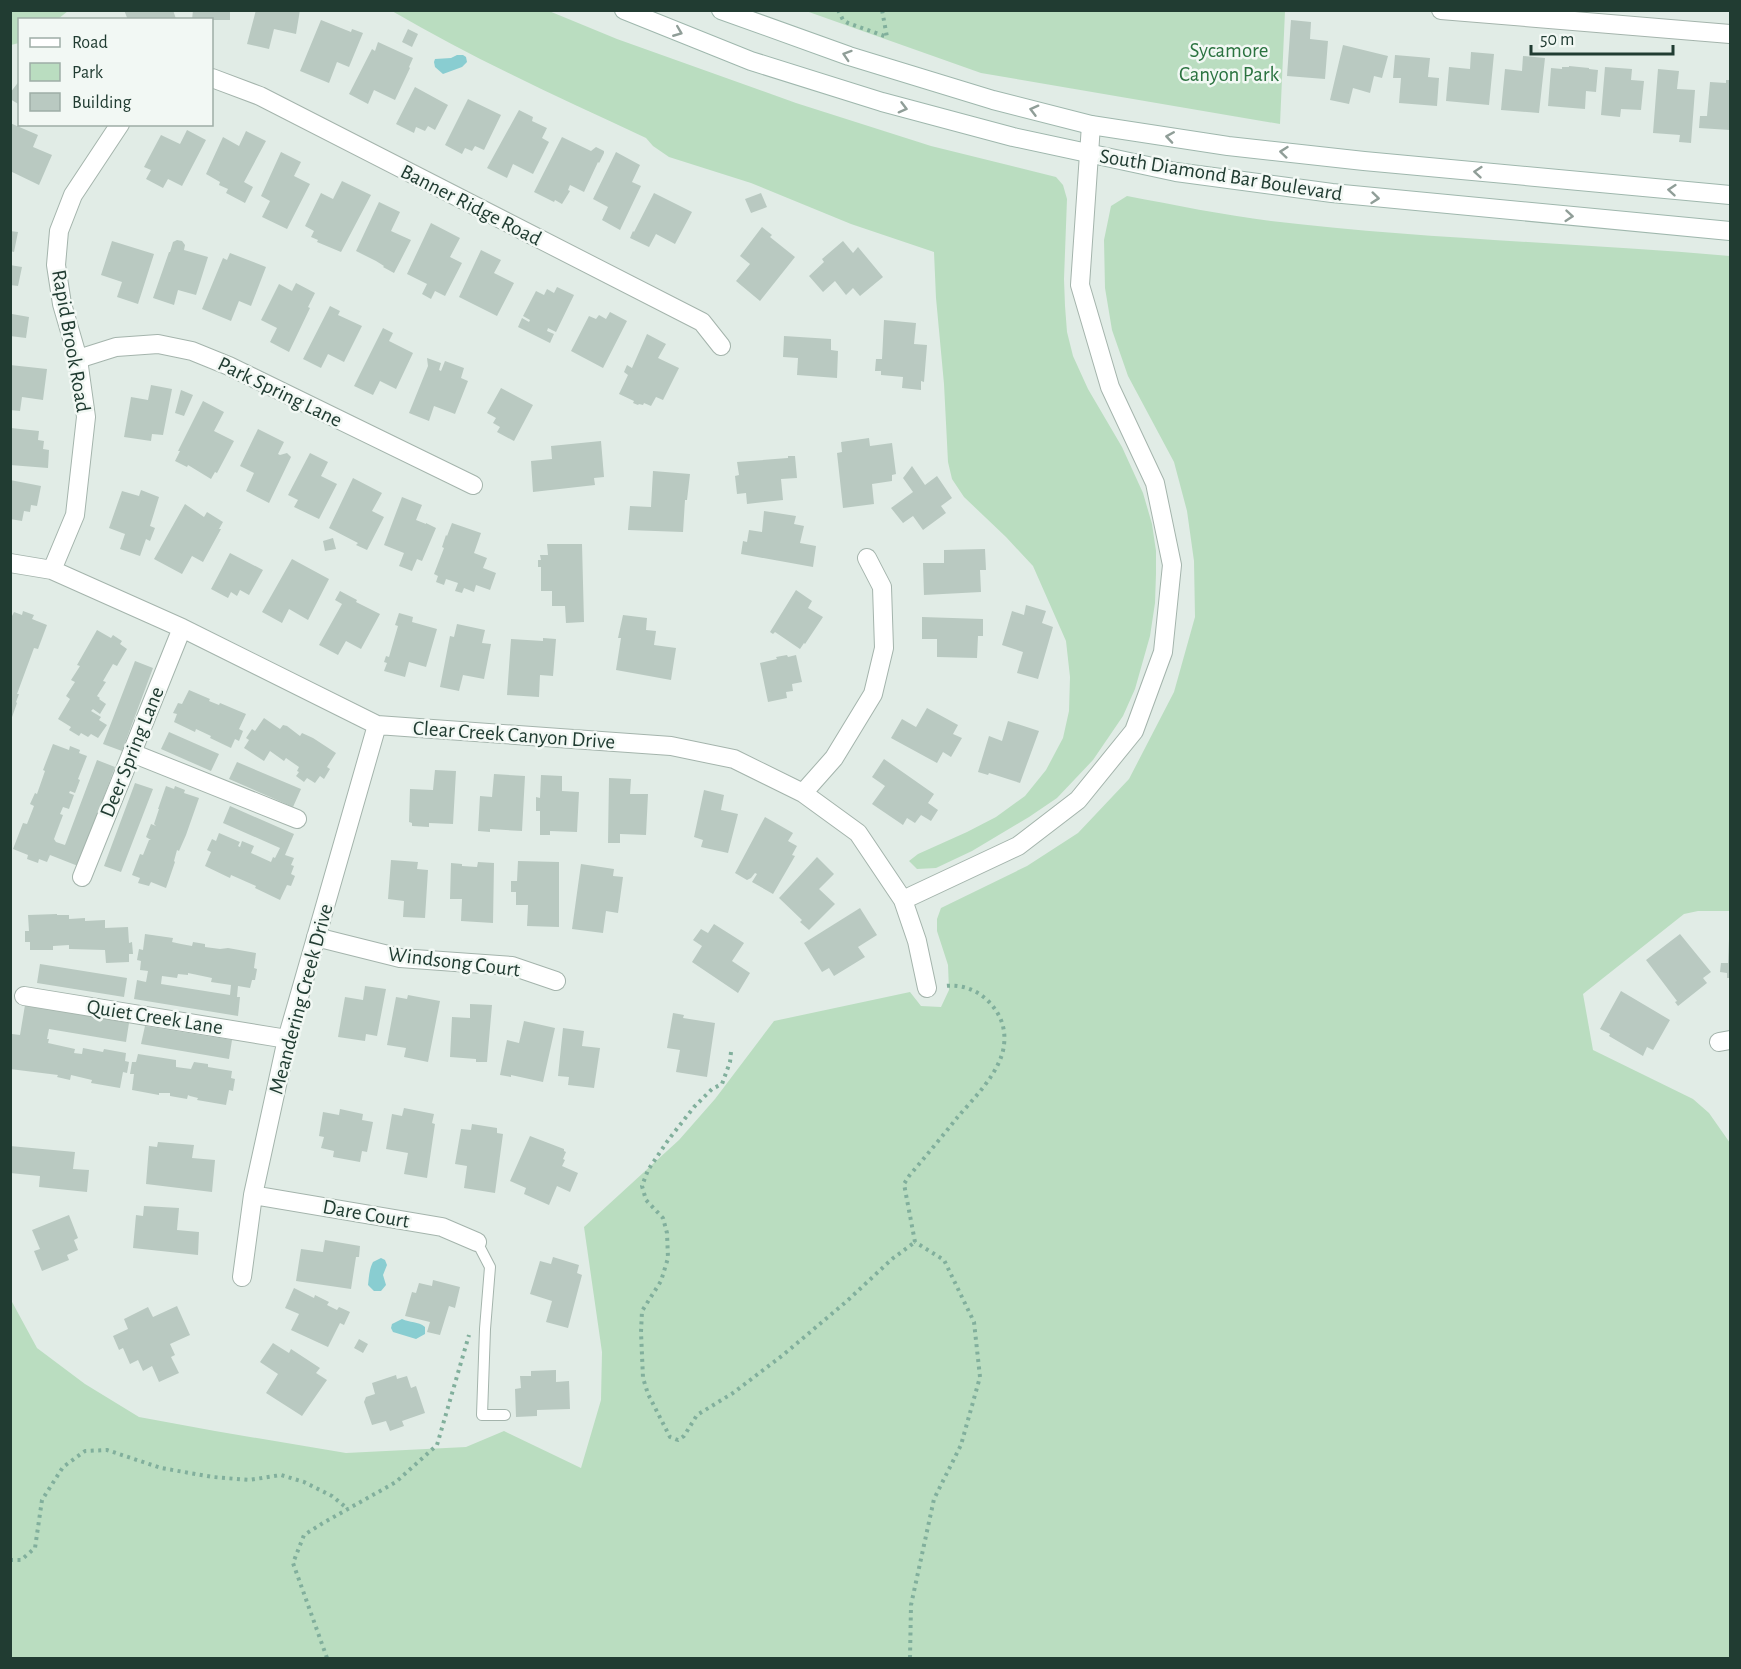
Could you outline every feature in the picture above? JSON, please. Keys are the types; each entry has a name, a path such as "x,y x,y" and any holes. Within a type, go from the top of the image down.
{"street":[{"name":"South Diamond Bar Boulevard","path":"624,10 751,61 882,102 1013,137 1176,172 1332,193 1731,231"},
{"name":"South Diamond Bar Boulevard","path":"721,10 849,56 993,100 1091,125 1228,146 1364,161 1731,195"},
{"path":"1441,10 1520,14 1731,34"},
{"name":"Banner Ridge Road","path":"213,78 260,96 702,322 721,346"},
{"path":"903,900 1018,846 1078,800 1134,731 1163,652 1172,566 1155,483 1110,387 1080,285 1091,125"},
{"name":"Rapid Brook Road","path":"52,570 75,515 86,417 78,359 62,304 56,265 59,231 73,195 119,126"},
{"name":"Park Spring Lane","path":"78,359 116,347 158,344 192,351 229,366 473,485"},
{"path":"803,793 834,758 873,694 884,648 882,587 867,558"},
{"name":"Clear Creek Canyon Drive","path":"10,563 52,570 182,628 377,725 671,746 734,759 803,793 858,833 903,900 918,941 927,988"},
{"name":"Deer Spring Lane","path":"82,877 182,628"},
{"name":"Meandering Creek Drive","path":"242,1277 253,1196 286,1039 377,725"},
{"path":"132,753 297,819"},
{"name":"Windsong Court","path":"316,937 400,958 512,966 556,981"},
{"name":"Quiet Creek Lane","path":"24,996 286,1039"},
{"name":"Dare Court","path":"253,1196 442,1227 477,1242"}],"lane":[{"path":"477,1242 490,1267 482,1415 505,1415"}],"path":[{"path":"838,10 843,20 848,23 887,37 882,10"},
{"path":"910,1659 911,1605 934,1499 961,1445 980,1377 974,1322 944,1260 915,1242 904,1184 984,1086 997,1065 1004,1047 1005,1030 999,1013 984,996 972,989 955,985 927,988"},
{"path":"731,1052 722,1084 706,1095 669,1139 648,1170 642,1186 646,1200 663,1218 667,1233 668,1258 661,1281 642,1311 640,1332 643,1378 648,1394 670,1437 678,1440 684,1436 697,1415 733,1393 783,1355 892,1259 915,1242"},
{"path":"327,1659 293,1563 304,1535 396,1482 437,1445 471,1330"},
{"path":"10,1560 21,1560 35,1548 42,1500 63,1467 85,1451 107,1450 161,1468 213,1477 249,1480 281,1475 304,1482 332,1496 348,1509"}],"green space":[{"path":"11,10 68,11 59,18 18,18 18,43 11,45"},
{"path":"392,11 549,11 617,39 796,103 931,146 1056,177 1063,185 1067,199 1064,279 1067,332 1073,356 1088,389 1122,447 1143,493 1152,524 1156,551 1156,574 1150,636 1135,689 1123,716 1093,760 1057,798 972,851 936,868 917,869 909,861 918,854 996,817 1025,796 1046,770 1063,738 1069,711 1070,677 1066,641 1033,566 964,497 952,479 948,462 934,252 851,224 751,183 669,157 646,138 486,62"},
{"name":"Sycamore Canyon Park","path":"806,11 1285,11 1280,124 981,73"},
{"path":"1127,196 1235,216 1328,227 1730,256 1730,911 1698,911 1684,914 1583,994 1593,1050 1693,1099 1709,1113 1730,1143 1730,1658 11,1658 11,1300 37,1348 85,1384 139,1417 346,1453 466,1447 504,1431 581,1468 601,1400 602,1352 584,1227 679,1140 715,1099 774,1021 910,992 921,1006 941,1007 949,990 948,965 937,931 937,919 941,908 1027,866 1078,833 1129,779 1174,692 1195,617 1194,561 1187,511 1174,462 1128,376 1112,330 1105,288 1104,240 1111,206"}],"water":[{"path":"457,55 466,57 467,62 462,67 443,74 435,67 435,59 451,58"},
{"path":"381,1258 387,1265 383,1275 386,1285 381,1291 374,1291 368,1285 370,1271 373,1262"},
{"path":"402,1319 422,1325 425,1327 425,1334 416,1339 393,1332 392,1324"}],"building":[{"path":"124,10 173,10 176,18 127,18"},
{"path":"193,10 230,10 230,20 192,18"},
{"path":"256,10 300,10 296,34 274,29 269,49 247,44"},
{"path":"321,20 351,32 352,29 363,33 349,67 337,62 329,83 300,71"},
{"path":"1291,20 1311,22 1310,39 1328,41 1325,79 1287,76"},
{"path":"408,29 418,34 412,47 402,42"},
{"path":"378,42 413,58 395,100 374,90 368,104 349,94 372,49 375,51"},
{"path":"1343,45 1388,56 1382,78 1374,76 1370,93 1353,88 1349,104 1330,100"},
{"path":"1471,52 1494,54 1489,105 1446,101 1449,67 1470,69"},
{"path":"1395,55 1430,58 1428,77 1439,78 1437,106 1399,103 1401,78 1393,78"},
{"path":"1523,56 1545,58 1539,113 1501,110 1505,69 1522,71"},
{"path":"1562,67 1598,70 1596,92 1586,91 1585,109 1548,106 1551,68 1562,69"},
{"path":"1605,67 1632,69 1631,80 1644,81 1641,110 1621,109 1620,117 1601,115"},
{"path":"1658,69 1679,71 1677,89 1695,90 1691,143 1679,142 1680,135 1653,133"},
{"path":"1726,80 1730,80 1730,130 1699,128 1700,116 1707,116 1710,82 1726,83"},
{"path":"18,83 18,104 10,99 10,93"},
{"path":"415,87 448,105 435,130 428,126 425,131 416,127 414,133 396,124"},
{"path":"468,99 501,115 484,150 475,146 472,151 465,148 462,154 445,145"},
{"path":"519,110 533,117 532,121 547,128 542,138 549,142 533,174 513,164 507,178 487,168"},
{"path":"10,123 38,135 33,147 52,155 39,185 10,171"},
{"path":"187,130 206,140 182,186 168,179 163,188 146,179 151,170 144,167 161,135 180,144"},
{"path":"246,131 266,141 244,182 253,187 245,203 226,193 228,189 206,174 223,137 239,146"},
{"path":"562,137 591,151 596,147 604,153 584,192 570,185 568,190 570,191 562,204 534,192"},
{"path":"281,152 301,162 294,176 310,184 287,229 262,217 270,201 261,196"},
{"path":"616,152 640,165 632,182 641,186 620,230 602,220 608,207 593,199"},
{"path":"342,181 371,195 341,252 317,242 318,240 311,237 314,231 305,226 321,193 333,199"},
{"path":"654,193 692,212 675,244 656,234 649,247 630,238"},
{"path":"761,193 767,207 751,213 745,199"},
{"path":"379,202 400,212 391,231 411,240 394,273 356,251"},
{"path":"431,223 460,238 450,257 462,263 445,296 435,291 431,299 422,294 427,284 407,274"},
{"path":"762,227 772,235 770,237 795,257 760,301 736,281 750,264 740,256"},
{"path":"10,231 18,232 14,252 10,251"},
{"path":"112,241 154,254 138,304 117,297 122,282 101,275"},
{"path":"182,241 185,245 184,250 208,257 196,295 178,290 174,305 153,298 173,242"},
{"path":"843,241 853,253 858,247 883,277 860,296 853,288 846,295 835,281 823,292 809,276 824,262 822,259"},
{"path":"481,250 501,260 494,273 514,283 497,316 459,297"},
{"path":"230,253 266,267 251,306 239,301 231,321 202,309 223,258 227,260"},
{"path":"10,265 22,267 18,286 10,285"},
{"path":"296,283 315,293 289,352 270,342 277,328 261,320 279,284 292,291"},
{"path":"557,287 574,295 556,332 548,328 547,331 554,334 550,343 518,327 522,318 529,322 530,320 523,316 536,291 544,295 547,289 554,293"},
{"path":"330,306 340,311 338,315 362,326 344,362 328,354 321,368 303,359"},
{"path":"610,312 627,321 603,368 571,351 589,316 596,319 599,315 606,319"},
{"path":"10,315 29,317 26,338 10,336"},
{"path":"884,320 916,323 914,344 927,345 924,382 921,381 921,390 902,388 903,377 881,375 881,371 875,371 876,359 882,359"},
{"path":"383,328 393,333 389,341 413,353 396,389 380,381 373,395 354,386"},
{"path":"647,334 666,344 658,358 679,368 663,400 656,397 651,406 644,403 638,405 619,394 628,375 624,372 627,365 632,368"},
{"path":"784,336 831,339 831,350 838,351 837,378 797,375 798,358 783,357"},
{"path":"427,358 441,363 439,370 441,371 445,361 464,368 461,378 468,381 455,414 434,406 429,421 409,413 428,366"},
{"path":"10,365 47,369 43,400 22,397 20,411 10,410"},
{"path":"151,385 172,389 163,435 152,434 151,441 124,437 131,397 148,400"},
{"path":"501,388 533,405 514,441 497,432 500,427 493,423 496,418 487,413"},
{"path":"181,390 193,395 184,416 175,413"},
{"path":"203,401 224,412 214,431 234,441 217,473 215,472 211,479 188,465 187,467 175,461"},
{"path":"11,428 39,431 38,440 44,441 43,449 49,450 48,468 10,465"},
{"path":"258,429 284,442 278,454 287,453 291,457 269,503 246,491 254,473 240,466"},
{"path":"869,438 870,446 892,443 896,474 892,475 892,481 872,484 874,504 843,508 837,453 842,452 841,442"},
{"path":"601,441 604,477 594,478 595,485 533,492 531,461 552,459 551,446"},
{"path":"310,453 328,462 321,476 337,484 319,519 294,507 298,500 288,495"},
{"path":"788,456 795,456 797,478 781,479 783,500 747,504 746,493 737,494 735,476 739,475 737,462 788,458"},
{"path":"912,466 925,485 937,476 952,498 941,506 946,513 923,530 913,516 903,523 891,508 913,492 903,478"},
{"path":"653,471 690,474 687,500 685,500 683,532 628,530 630,506 651,507"},
{"path":"353,478 382,493 372,511 384,517 367,550 329,528"},
{"path":"10,480 41,486 37,506 31,505 30,512 24,511 22,521 10,519"},
{"path":"141,490 159,497 150,526 155,528 150,541 146,539 140,556 120,549 125,534 109,528 122,491 139,496"},
{"path":"402,497 422,505 416,520 436,528 422,561 417,559 412,571 399,566 404,553 384,545"},
{"path":"185,504 204,517 207,512 223,522 203,562 192,556 182,574 154,559"},
{"path":"764,511 796,516 794,524 804,526 800,543 816,546 813,567 741,554 743,541 747,542 749,530 762,532"},
{"path":"452,523 481,533 474,553 487,558 483,568 496,573 490,590 476,585 474,592 464,588 462,593 455,591 458,583 446,579 444,585 436,582 438,576 434,574"},
{"path":"333,538 336,549 325,551 323,541"},
{"path":"547,544 582,544 584,622 566,623 565,606 552,606 552,591 541,591 541,567 538,567 538,560 541,560 540,555 548,555"},
{"path":"985,549 986,570 980,570 981,592 924,595 923,563 944,563 944,550"},
{"path":"230,553 263,570 249,595 240,590 237,596 231,592 228,598 211,589"},
{"path":"292,559 329,579 308,620 289,609 282,623 262,612"},
{"path":"796,590 812,601 808,608 823,617 800,649 775,632 773,634 770,632"},
{"path":"340,591 380,614 361,649 346,641 338,655 319,645 342,604 335,600"},
{"path":"1026,605 1046,611 1042,623 1053,627 1038,679 1017,673 1023,652 1002,645 1012,611 1024,615"},
{"path":"23,611 34,615 32,619 47,625 38,649 34,648 17,694 19,694 17,703 11,720 10,620 14,612 22,615"},
{"path":"399,613 413,617 412,622 437,629 426,667 409,662 405,677 384,671 387,663 384,662 386,656 389,657 398,626 395,625"},
{"path":"623,615 647,618 646,630 656,631 654,645 676,648 671,680 616,670 621,638 618,638"},
{"path":"922,617 983,619 983,636 978,636 977,658 937,657 937,639 922,639"},
{"path":"457,624 485,630 482,643 491,644 484,679 463,675 459,691 440,687 450,636 454,637"},
{"path":"97,630 111,638 113,635 122,641 120,644 127,649 117,666 113,664 97,696 106,704 100,714 93,709 91,711 101,717 99,720 107,725 98,738 91,734 88,737 81,733 79,736 69,730 71,727 58,719 70,699 66,696 75,682 71,680 80,666 77,665"},
{"path":"543,638 556,639 553,676 540,675 539,697 507,695 511,639 543,641"},
{"path":"787,655 788,657 796,655 802,682 792,684 793,691 786,692 787,698 768,702 760,663"},
{"path":"135,661 153,668 122,751 103,744"},
{"path":"189,690 210,699 209,701 246,714 239,729 243,731 239,741 235,739 231,748 196,729 195,732 174,722 177,714 173,713 178,703 182,704"},
{"path":"927,708 958,725 953,734 962,738 951,757 943,752 937,763 891,738 902,719 916,727"},
{"path":"264,718 280,729 283,725 287,726 300,736 302,733 313,738 336,753 327,767 330,769 324,779 320,776 315,783 307,778 304,782 296,776 299,767 286,758 284,761 270,751 264,761 244,748 249,740 246,738 252,729 255,731"},
{"path":"1008,721 1039,731 1020,783 989,773 988,775 978,772 989,736 1002,741"},
{"path":"169,732 219,754 211,771 161,749"},
{"path":"53,744 69,750 70,746 87,756 75,793 70,791 69,793 74,795 69,809 63,807 60,814 63,815 54,839 56,842 65,845 97,760 115,767 78,866 50,855 47,862 39,859 38,863 27,859 28,855 13,849 23,823 27,824 34,806 30,804 35,793 37,794"},
{"path":"884,759 934,794 928,803 938,810 931,821 921,815 915,823 907,818 903,825 872,804 885,786 872,777"},
{"path":"237,762 301,789 293,807 229,779"},
{"path":"435,770 456,771 453,824 429,823 429,827 412,826 409,822 410,789 433,790"},
{"path":"494,774 525,776 522,831 490,829 490,832 478,831 480,796 492,797"},
{"path":"541,775 562,776 562,791 579,792 577,832 550,831 550,835 540,835 540,811 536,811 536,797 540,798"},
{"path":"609,778 631,779 630,794 648,794 646,835 620,834 620,843 608,843"},
{"path":"135,783 153,789 121,872 104,866"},
{"path":"166,786 174,789 175,786 185,790 184,793 199,798 186,835 179,851 177,850 166,888 151,882 149,886 138,883 140,878 132,875 140,854 143,855 151,840 146,837 151,824 156,826 154,824"},
{"path":"704,790 724,795 721,810 738,814 728,853 701,847 703,840 694,837"},
{"path":"230,806 294,834 285,855 294,858 291,874 295,876 291,886 287,885 280,900 255,888 256,886 231,875 230,878 205,866 211,852 207,850 212,839 216,841 219,833 240,842 238,846 240,847 242,841 254,846 251,853 271,862 280,848 223,823"},
{"path":"765,817 793,833 788,841 797,846 792,855 795,856 773,894 752,882 757,874 755,873 747,880 735,873"},
{"path":"817,857 834,874 819,889 835,904 809,930 779,898"},
{"path":"391,860 418,862 417,869 428,870 425,918 403,917 404,901 388,899"},
{"path":"518,861 559,862 559,927 527,926 528,905 516,905 516,892 511,892 511,881 517,881"},
{"path":"478,862 494,863 493,923 461,921 462,899 450,899 451,863 477,867"},
{"path":"581,864 614,869 613,876 623,877 618,913 606,911 603,933 572,929"},
{"path":"860,908 877,935 858,947 865,957 834,976 829,968 822,972 804,943"},
{"path":"28,915 69,915 69,919 85,918 85,921 105,920 105,928 128,927 129,943 132,942 133,954 129,954 129,962 106,963 105,950 69,949 69,945 53,946 53,950 30,950 30,942 25,942 25,931 29,931"},
{"path":"714,924 744,943 732,961 750,973 738,993 692,962 702,946 693,940 701,929 708,933"},
{"path":"145,934 173,938 172,942 192,946 193,942 205,944 205,947 256,953 255,980 252,980 250,988 238,986 237,997 240,997 238,1016 134,999 137,980 146,982 148,971 140,970 141,961 137,960 139,949 143,950","holes":["188,973 212,978 211,982 231,985 230,995 161,984 162,976 177,978 178,974 188,975"]},
{"path":"1680,934 1711,972 1703,978 1707,983 1678,1006 1675,1002 1677,1001 1646,960"},
{"path":"1729,939 1730,978 1727,978 1727,973 1720,972 1721,963 1728,963"},
{"path":"40,964 127,978 124,997 37,983"},
{"path":"365,986 386,989 377,1036 366,1034 365,1041 338,1037 345,997 363,1000"},
{"path":"1621,991 1670,1020 1653,1050 1647,1047 1643,1056 1600,1029"},
{"path":"408,995 440,1001 428,1062 404,1057 406,1048 387,1045 396,997 407,999"},
{"path":"470,1004 492,1005 487,1062 450,1057 452,1017 470,1018"},
{"path":"25,1005 129,1023 126,1042 49,1029 47,1039 49,1039 48,1043 75,1049 74,1053 82,1054 83,1048 126,1053 125,1061 129,1062 127,1073 123,1072 120,1088 91,1083 92,1080 71,1075 70,1080 57,1077 58,1075 10,1069 12,1034 20,1035"},
{"path":"673,1013 684,1015 683,1018 715,1023 707,1077 676,1072 680,1050 667,1048"},
{"path":"524,1021 555,1028 543,1082 500,1075 507,1040 519,1043"},
{"path":"145,1026 232,1040 229,1059 141,1044"},
{"path":"563,1028 584,1031 582,1046 600,1048 594,1088 568,1085 569,1077 558,1076"},
{"path":"138,1054 176,1060 176,1067 191,1069 194,1062 232,1071 231,1078 235,1079 233,1091 229,1090 226,1105 197,1100 198,1098 188,1095 187,1099 170,1096 170,1093 159,1093 159,1095 132,1090 134,1074 130,1074 132,1062 136,1062"},
{"path":"404,1108 434,1114 432,1123 435,1124 427,1178 404,1174 408,1153 386,1149 392,1114 402,1116"},
{"path":"340,1109 363,1114 362,1120 373,1122 367,1152 362,1151 360,1162 333,1157 334,1151 321,1148 324,1137 319,1136 323,1112 339,1115"},
{"path":"472,1124 497,1128 497,1133 503,1134 495,1193 464,1188 467,1166 455,1164 461,1129 471,1130"},
{"path":"530,1136 564,1149 566,1152 562,1166 578,1173 570,1192 557,1186 549,1205 524,1194 526,1188 510,1181"},
{"path":"158,1142 194,1145 192,1158 215,1160 212,1192 146,1184 149,1146 157,1147"},
{"path":"10,1146 75,1152 73,1169 89,1170 87,1192 39,1187 40,1176 10,1173"},
{"path":"144,1206 179,1208 177,1230 199,1232 198,1255 133,1248 136,1215 143,1216"},
{"path":"69,1215 78,1238 74,1240 78,1250 67,1255 69,1260 42,1271 34,1251 40,1249 32,1230"},
{"path":"325,1240 360,1246 351,1289 296,1281 301,1249 323,1252"},
{"path":"553,1257 579,1265 577,1273 582,1275 568,1328 546,1322 552,1301 530,1294 540,1261 551,1264"},
{"path":"433,1280 460,1287 455,1308 449,1306 440,1335 427,1332 430,1322 405,1316 412,1292 416,1293 419,1283 432,1286"},
{"path":"294,1288 314,1298 315,1295 329,1302 327,1305 337,1310 339,1307 350,1312 344,1325 340,1323 328,1347 291,1330 299,1314 285,1308"},
{"path":"177,1306 190,1335 170,1344 175,1355 171,1357 179,1373 159,1382 152,1366 143,1371 138,1360 130,1364 123,1348 119,1350 113,1336 128,1329 124,1319 148,1307 153,1317"},
{"path":"359,1339 368,1344 363,1353 354,1348"},
{"path":"273,1343 289,1353 291,1349 320,1368 316,1373 327,1380 302,1416 266,1393 278,1374 260,1362"},
{"path":"556,1370 556,1382 569,1381 570,1409 537,1410 537,1416 516,1417 515,1389 521,1388 520,1376 531,1376 531,1371"},
{"path":"396,1375 397,1379 407,1376 411,1388 416,1386 425,1413 402,1421 404,1426 390,1431 386,1421 372,1425 364,1402 366,1397 375,1394 372,1383"}]}
